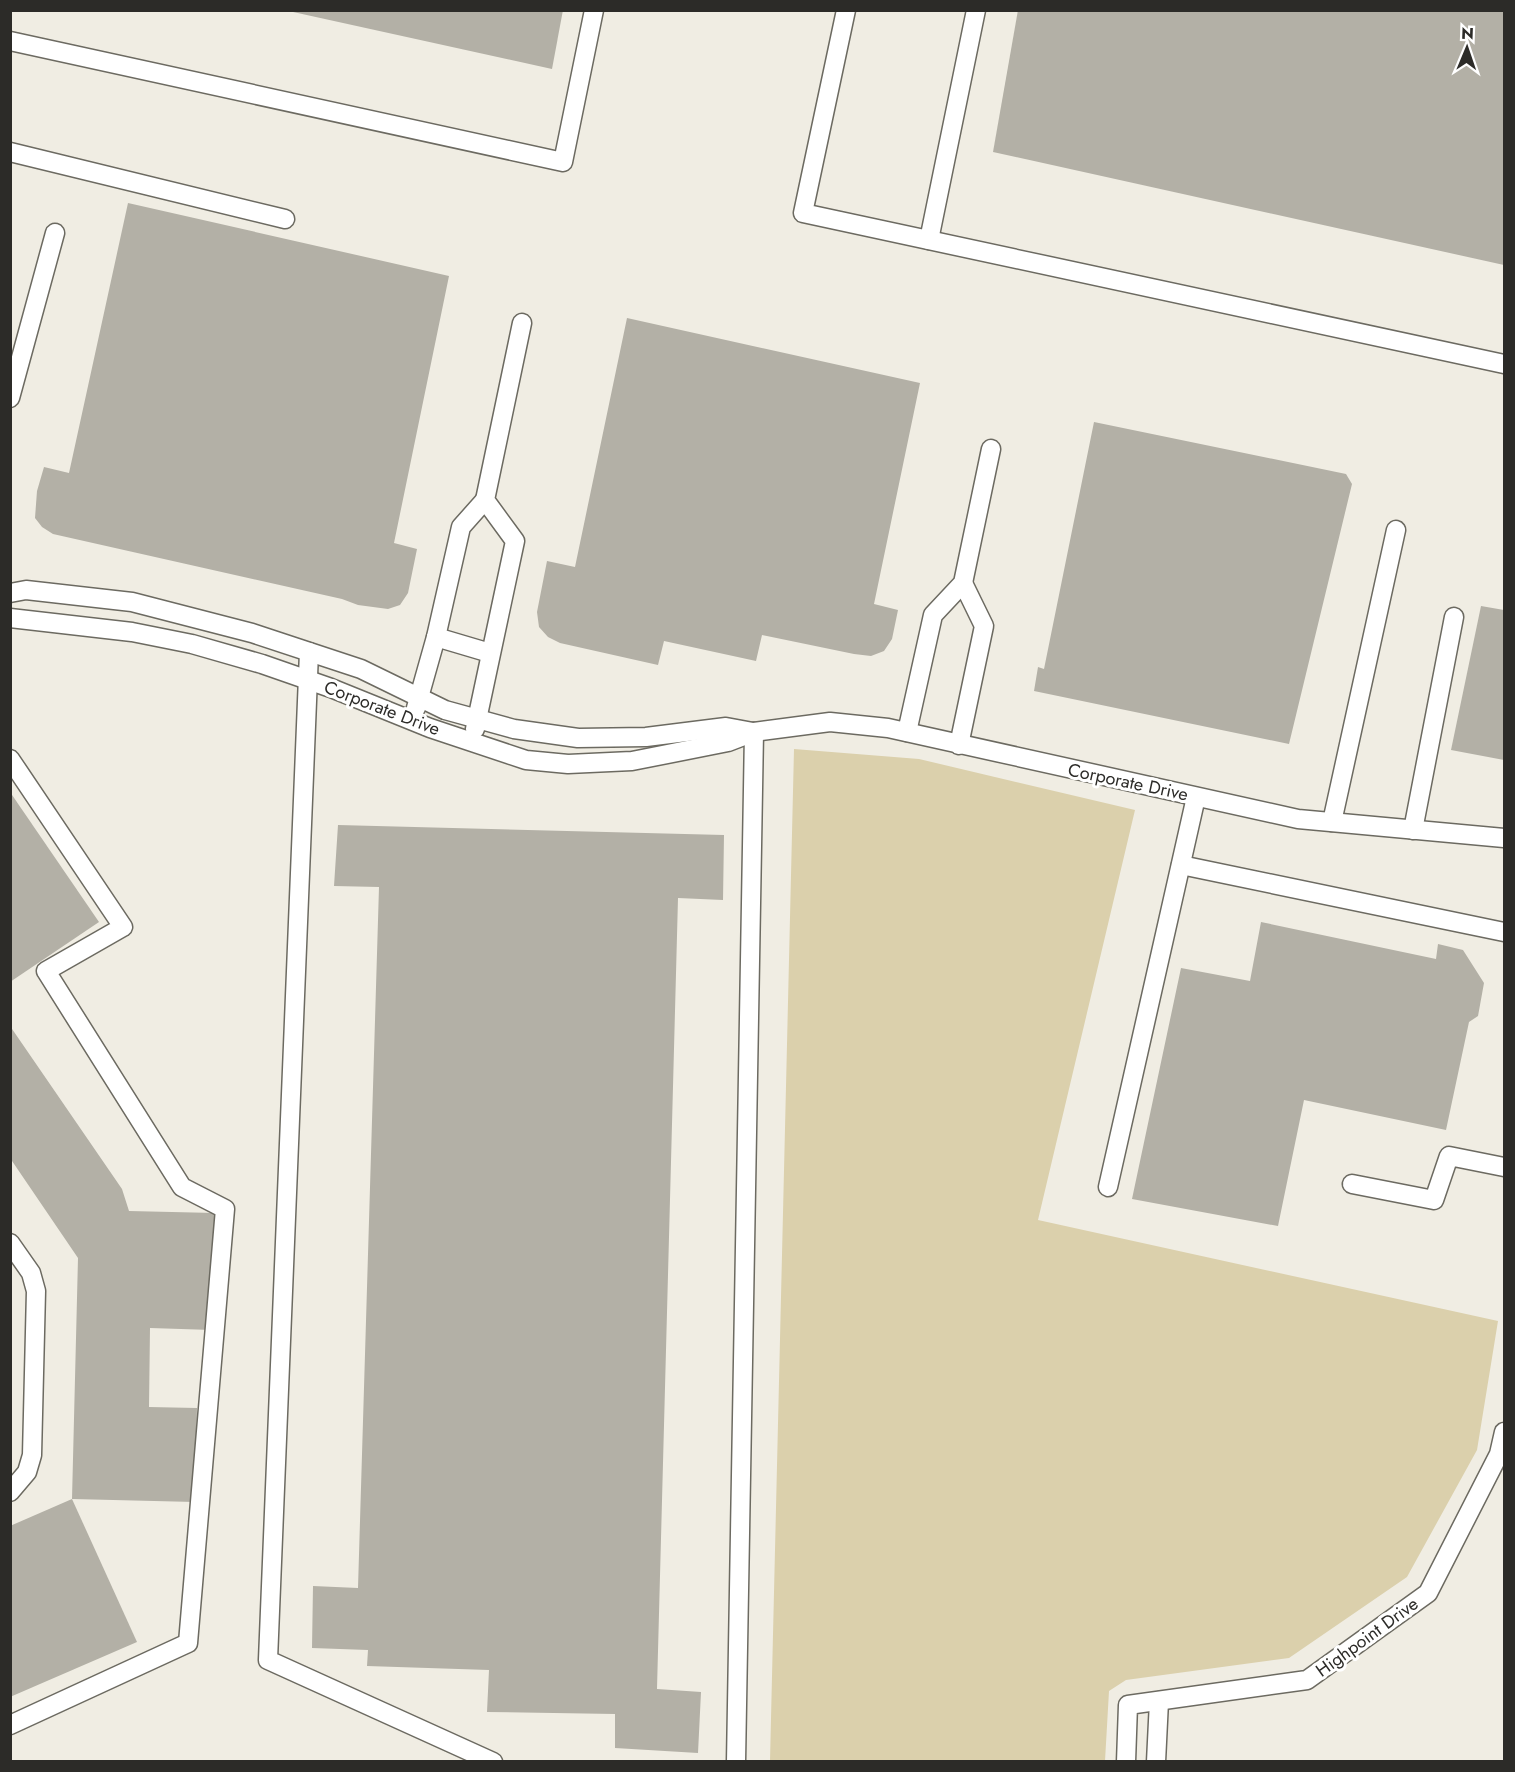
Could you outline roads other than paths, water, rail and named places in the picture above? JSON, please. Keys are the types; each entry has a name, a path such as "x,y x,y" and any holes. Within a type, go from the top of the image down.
{"street":[{"path":"10,41 563,162 594,10"},
{"path":"846,10 803,213 1504,364"},
{"path":"928,240 976,10"},
{"path":"10,152 285,219"},
{"path":"10,398 17,349 56,232"},
{"path":"412,721 436,637 460,527 485,500 522,323"},
{"path":"907,732 933,615 963,583 991,449"},
{"path":"473,743 515,541 485,500"},
{"path":"1332,822 1396,530"},
{"path":"959,744 984,626 963,583"},
{"name":"Corporate Drive","path":"10,593 26,590 132,602 252,633 361,669 445,710 514,729 578,738 645,737 726,727 754,732"},
{"path":"1413,830 1454,617"},
{"name":"Corporate Drive","path":"10,618 83,625 142,634 202,647 309,680 412,721 526,760 568,764 632,761 728,742 754,732 830,722 888,728 1298,819 1504,838"},
{"path":"436,637 490,653"},
{"path":"309,652 268,1660 493,1761"},
{"path":"736,1761 754,732"},
{"path":"10,759 123,927 46,971 182,1186 225,1209 188,1643 10,1725"},
{"path":"1108,1187 1196,797"},
{"path":"1181,865 1504,932"},
{"path":"1353,1184 1434,1200 1449,1156 1504,1167"},
{"path":"10,1243 31,1273 36,1291 32,1455 27,1472 10,1492"},
{"name":"Highpoint Drive","path":"1126,1761 1128,1705 1307,1680 1428,1593 1499,1454 1504,1432"},
{"path":"1156,1761 1159,1701"}]}
